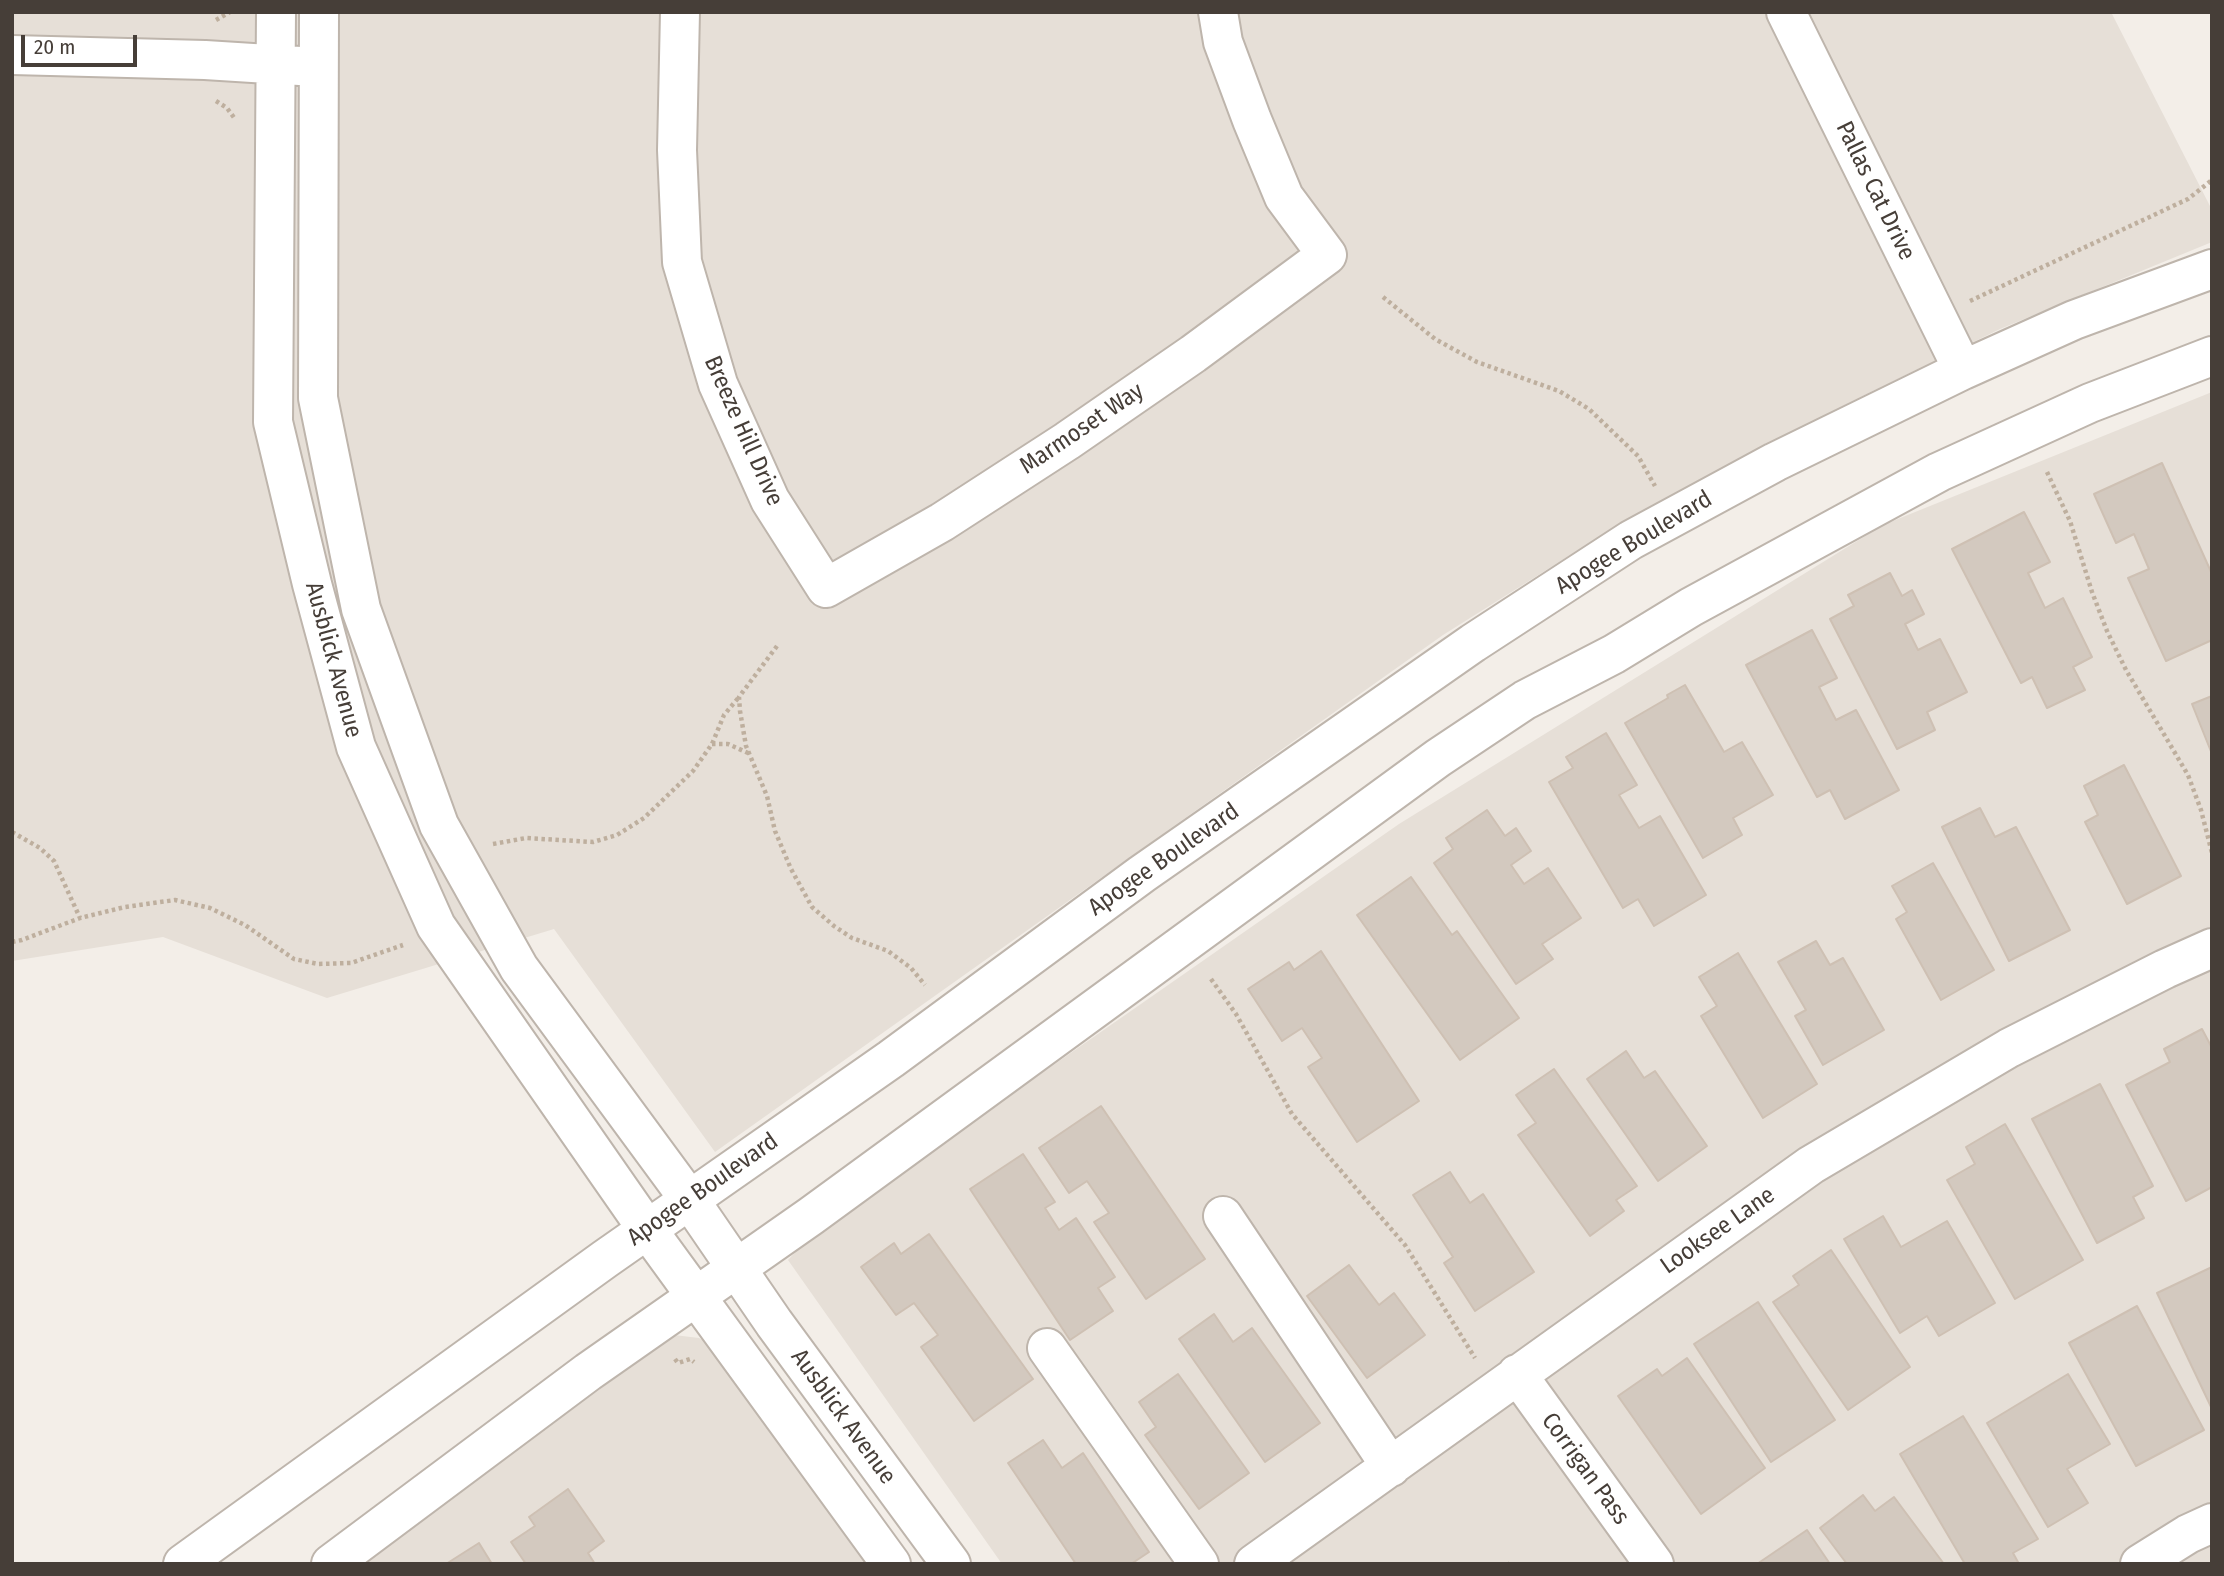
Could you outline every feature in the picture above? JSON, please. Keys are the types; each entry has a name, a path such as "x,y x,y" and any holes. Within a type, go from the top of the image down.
{"street":[{"name":"Ausblick Avenue","path":"276,12 273,422 312,584 356,747 436,926 696,1296 891,1564"},
{"name":"Ausblick Avenue","path":"319,12 318,398 361,609 439,825 519,968 689,1199 774,1324 951,1564"},
{"name":"Breeze Hill Drive","path":"680,12 677,150 682,262 718,384 770,500 826,588"},
{"name":"Marmoset Way","path":"826,588 942,522 1067,441 1193,354 1327,255 1284,197 1228,55 1218,12"},
{"name":"Pallas Cat Drive","path":"1786,12 1963,370"},
{"path":"12,55 318,67"},
{"name":"Apogee Boulevard","path":"183,1564 648,1228 891,1059 1142,874 1473,643 1608,554 1775,462 1963,370 2074,320 2212,269"},
{"path":"331,1564 588,1372 737,1267 1438,758 1525,700 1614,654 1703,600 1939,472 2090,403 2212,356"},
{"name":"Looksee Lane","path":"1254,1564 1811,1165 2009,1048 2212,948"},
{"path":"1223,1216 1391,1467"},
{"path":"1047,1348 1199,1564"},
{"name":"Corrigan Pass","path":"1517,1374 1654,1564"},
{"path":"2140,1564 2188,1534 2212,1523"}],"path":[{"path":"1966,303 2188,200 2212,180"},
{"path":"1382,298 1435,340 1467,356 1559,391 1589,409 1638,456 1657,489"},
{"path":"2047,472 2070,521 2107,631 2126,670 2188,775 2201,810 2212,853"},
{"path":"485,846 526,838 593,842 617,835 644,818 693,771 712,744 724,715 777,646"},
{"path":"739,697 749,754 767,796 775,831 791,869 812,906 852,938 888,951 911,968 926,986"},
{"path":"712,744 729,744 749,754"},
{"path":"12,832 40,848 54,861 80,918"},
{"path":"12,942 80,918 125,907 175,900 210,908 244,925 294,959 317,964 351,963 407,943"},
{"path":"1210,979 1236,1014 1292,1114 1405,1245 1477,1362"}],"shaded area":[{"path":"12,12 2111,12 2212,210 2212,242 2000,329 1836,409 1618,525 1443,635 715,1152 554,929 327,998 163,937 12,961"},
{"path":"2212,392 2212,1564 1002,1564 788,1260 814,1232 1399,824 1883,525"},
{"path":"674,1335 699,1338 721,1349 876,1564 361,1564"}],"building":[{"path":"2162,463 2212,574 2212,640 2166,661 2128,578 2149,569 2134,534 2116,543 2094,494"},
{"path":"2024,512 2050,562 2028,573 2045,608 2063,598 2092,657 2073,667 2085,690 2047,708 2032,677 2021,683 1952,549"},
{"path":"1890,573 1902,596 1912,590 1924,614 1905,624 1918,650 1940,639 1967,692 1927,712 1935,730 1897,749 1830,619 1854,606 1848,595"},
{"path":"1812,630 1837,678 1819,687 1836,720 1856,710 1899,790 1845,819 1830,790 1817,797 1746,665"},
{"path":"1685,685 1724,752 1742,742 1773,795 1733,818 1742,835 1703,858 1625,723"},
{"path":"2212,696 2212,754 2192,704"},
{"path":"1606,733 1637,785 1619,795 1639,828 1660,816 1706,895 1654,926 1638,899 1623,908 1549,782 1573,768 1566,757"},
{"path":"2124,765 2181,876 2127,904 2085,822 2098,815 2084,786"},
{"path":"1980,808 1995,837 2016,827 2070,930 2009,961 1942,827"},
{"path":"1487,810 1505,836 1516,828 1531,851 1511,865 1524,884 1548,868 1581,918 1542,944 1553,959 1516,984 1434,863 1453,849 1446,838"},
{"path":"1933,863 1994,970 1941,1000 1896,919 1907,912 1892,886"},
{"path":"1411,877 1452,935 1457,931 1519,1018 1460,1060 1357,915"},
{"path":"1816,941 1830,965 1843,958 1884,1030 1823,1065 1795,1016 1806,1010 1778,962"},
{"path":"1321,951 1419,1101 1357,1142 1308,1067 1322,1058 1302,1028 1282,1041 1248,989 1289,962 1294,970"},
{"path":"1738,953 1817,1084 1763,1118 1701,1016 1717,1006 1699,977"},
{"path":"2202,1029 2212,1048 2212,1187 2186,1201 2126,1085 2170,1062 2164,1049"},
{"path":"1626,1051 1644,1078 1655,1071 1707,1146 1658,1181 1587,1079"},
{"path":"1554,1069 1637,1186 1616,1200 1624,1211 1590,1236 1518,1135 1536,1123 1516,1095"},
{"path":"2100,1084 2153,1186 2133,1197 2144,1218 2097,1243 2032,1119"},
{"path":"1101,1106 1205,1259 1146,1299 1094,1222 1109,1213 1087,1181 1069,1193 1039,1148"},
{"path":"2005,1124 2083,1260 2015,1299 1947,1180 1975,1164 1966,1147"},
{"path":"1023,1154 1055,1202 1045,1208 1059,1230 1076,1218 1115,1277 1098,1288 1113,1311 1070,1340 970,1189"},
{"path":"1450,1172 1470,1203 1483,1194 1534,1272 1475,1311 1444,1263 1453,1257 1413,1195"},
{"path":"1883,1216 1901,1247 1947,1221 1995,1303 1939,1336 1927,1316 1900,1333 1844,1239"},
{"path":"929,1234 1033,1379 974,1421 921,1347 938,1335 914,1303 896,1315 861,1267 894,1243 901,1254"},
{"path":"1831,1250 1910,1367 1848,1410 1773,1302 1799,1285 1793,1276"},
{"path":"1349,1265 1379,1305 1394,1293 1425,1335 1367,1378 1307,1296"},
{"path":"2212,1267 2212,1409 2157,1293"},
{"path":"1758,1302 1835,1420 1771,1462 1694,1344"},
{"path":"2137,1306 2204,1430 2136,1466 2069,1343"},
{"path":"1214,1314 1233,1342 1252,1328 1320,1423 1265,1462 1179,1339"},
{"path":"1687,1358 1765,1468 1701,1514 1618,1396 1657,1369 1662,1376"},
{"path":"1178,1374 1249,1473 1199,1509 1145,1435 1156,1427 1139,1402"},
{"path":"2068,1374 2110,1444 2067,1469 2088,1503 2048,1527 1987,1423"},
{"path":"1963,1416 2038,1539 2013,1553 2019,1564 1965,1564 1900,1454"},
{"path":"1043,1440 1062,1468 1083,1453 1149,1552 1131,1564 1076,1564 1008,1463"},
{"path":"568,1489 604,1541 588,1553 595,1564 526,1564 511,1542 535,1526 529,1517"},
{"path":"1863,1495 1875,1511 1894,1497 1944,1564 1847,1564 1820,1528"},
{"path":"1807,1530 1830,1564 1757,1564"},
{"path":"479,1543 492,1564 446,1564"}]}
